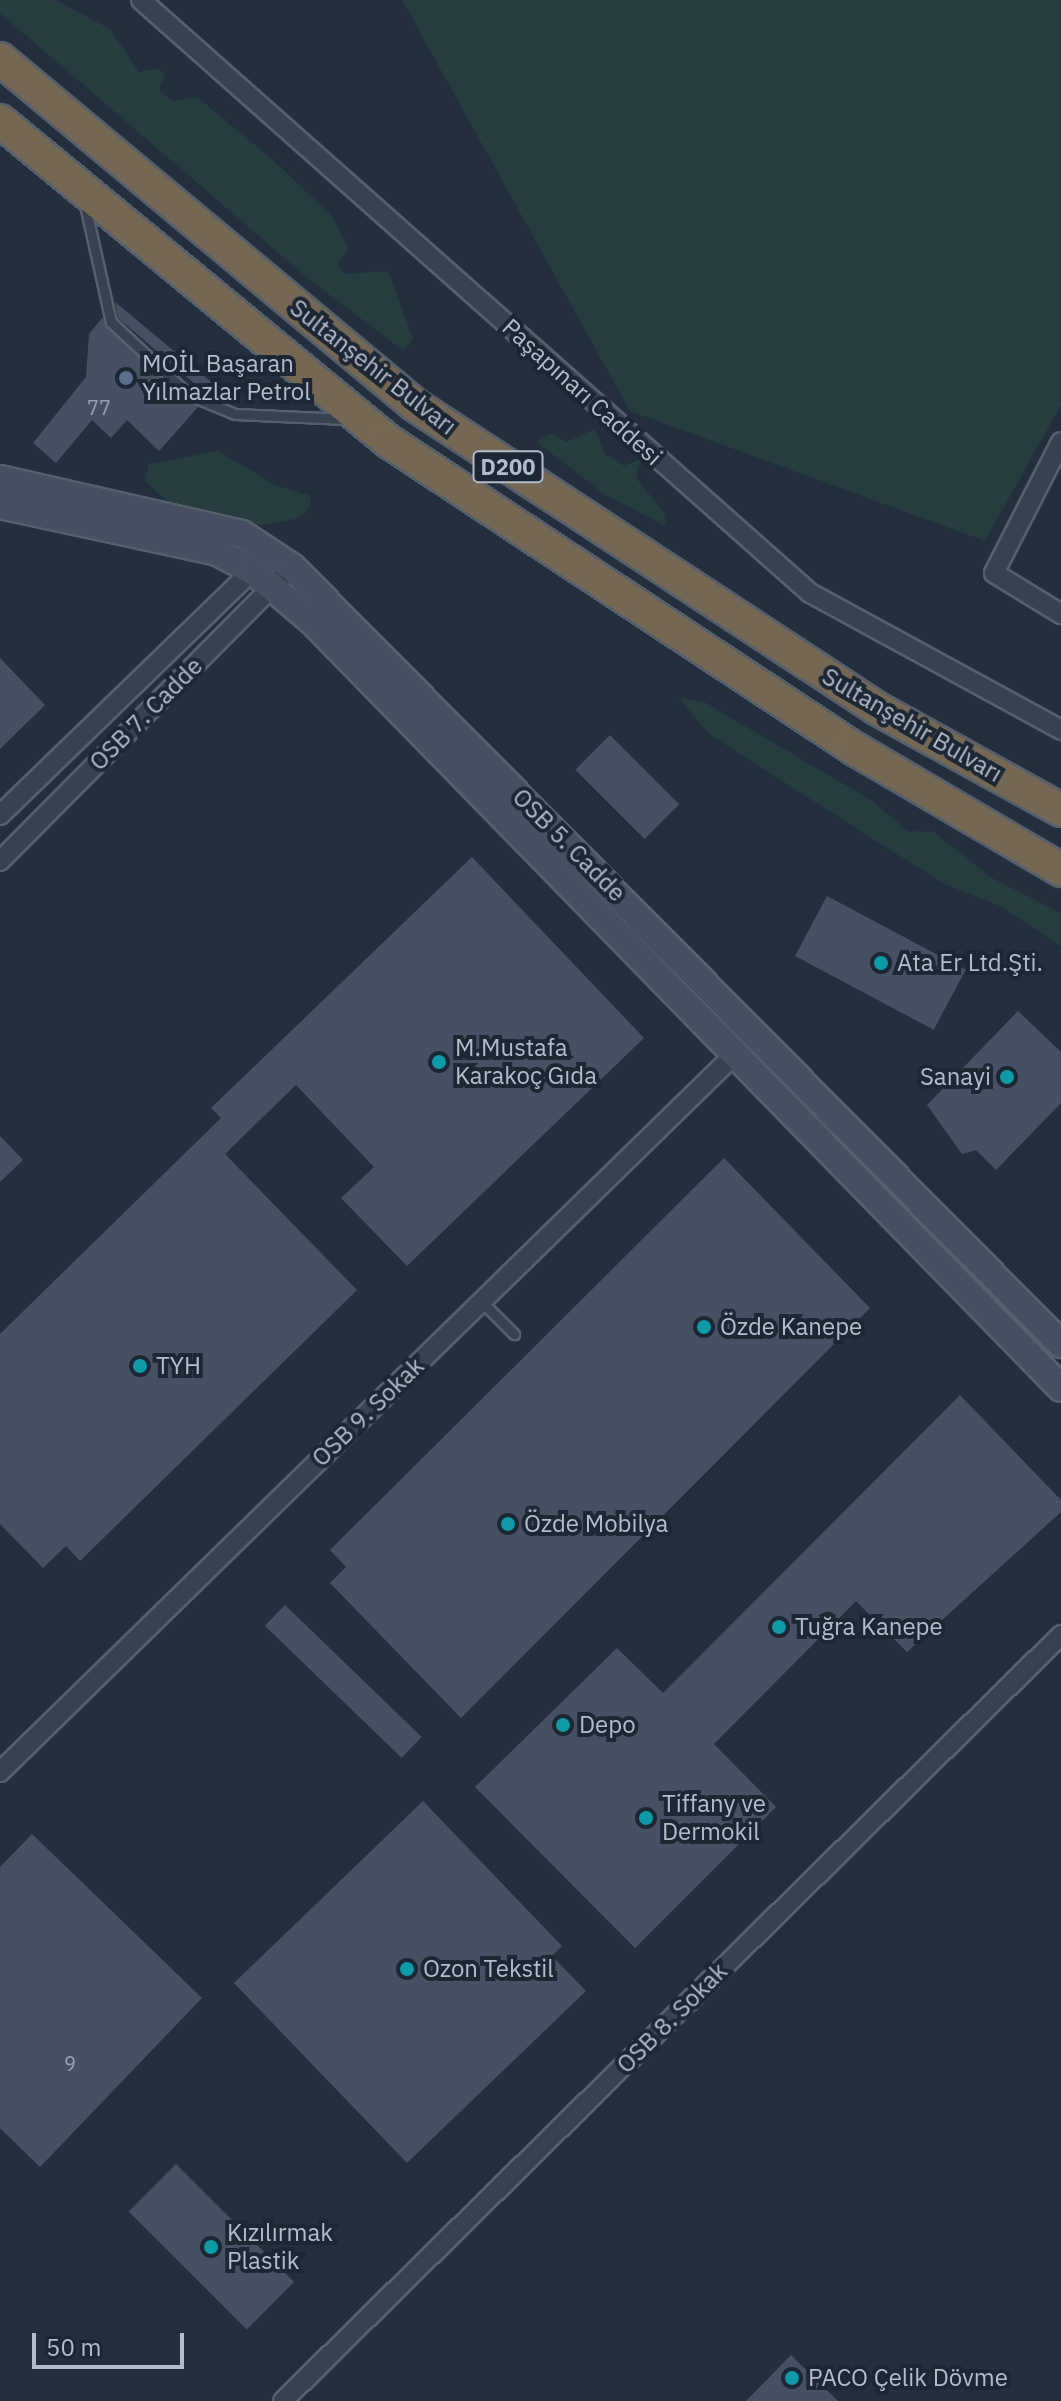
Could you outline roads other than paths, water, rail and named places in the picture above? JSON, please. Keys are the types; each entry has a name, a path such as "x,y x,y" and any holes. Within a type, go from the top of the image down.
{"highway":[{"name":"Sultanşehir Bulvarı","path":"0,59 415,405 878,709 1061,810"},
{"name":"Sultanşehir Bulvarı","path":"0,121 83,194 361,419 842,740 1061,870"}],"street":[{"name":"Paşapınarı Caddesi","path":"141,0 810,593 1061,730"},
{"path":"1061,442 994,573 1061,614"},
{"name":"OSB 5. Cadde","path":"0,479 195,521 271,551 292,567 1061,1344"},
{"path":"0,505 217,552 263,580 736,1053 1061,1388"},
{"name":"OSB 7. Cadde","path":"0,861 263,580 271,551"},
{"name":"OSB 7. Cadde","path":"0,815 263,580 292,567"},
{"name":"OSB 9. Sokak","path":"0,1772 736,1053"},
{"name":"OSB 8. Sokak","path":"283,2401 1061,1635"}],"lane":[{"path":"83,194 111,322 189,395 235,414 361,419"},
{"path":"481,1301 514,1334"}],"place":[{"name":"MOİL Başaran Yılmazlar Petrol","path":"126,378"},
{"name":"Ata Er Ltd.Şti.","path":"881,963"},
{"name":"M.Mustafa Karakoç Gıda","path":"439,1062"},
{"name":"Sanayi","path":"1007,1077"},
{"name":"Özde Kanepe","path":"704,1327"},
{"name":"TYH","path":"140,1366"},
{"name":"Özde Mobilya","path":"508,1524"},
{"name":"Tuğra Kanepe","path":"779,1627"},
{"name":"Depo","path":"563,1725"},
{"name":"Tiffany ve Dermokil","path":"646,1818"},
{"name":"Ozon Tekstil","path":"407,1969"},
{"name":"Kızılırmak Plastik","path":"211,2247"},
{"name":"PACO Çelik Dövme","path":"792,2378"}]}
